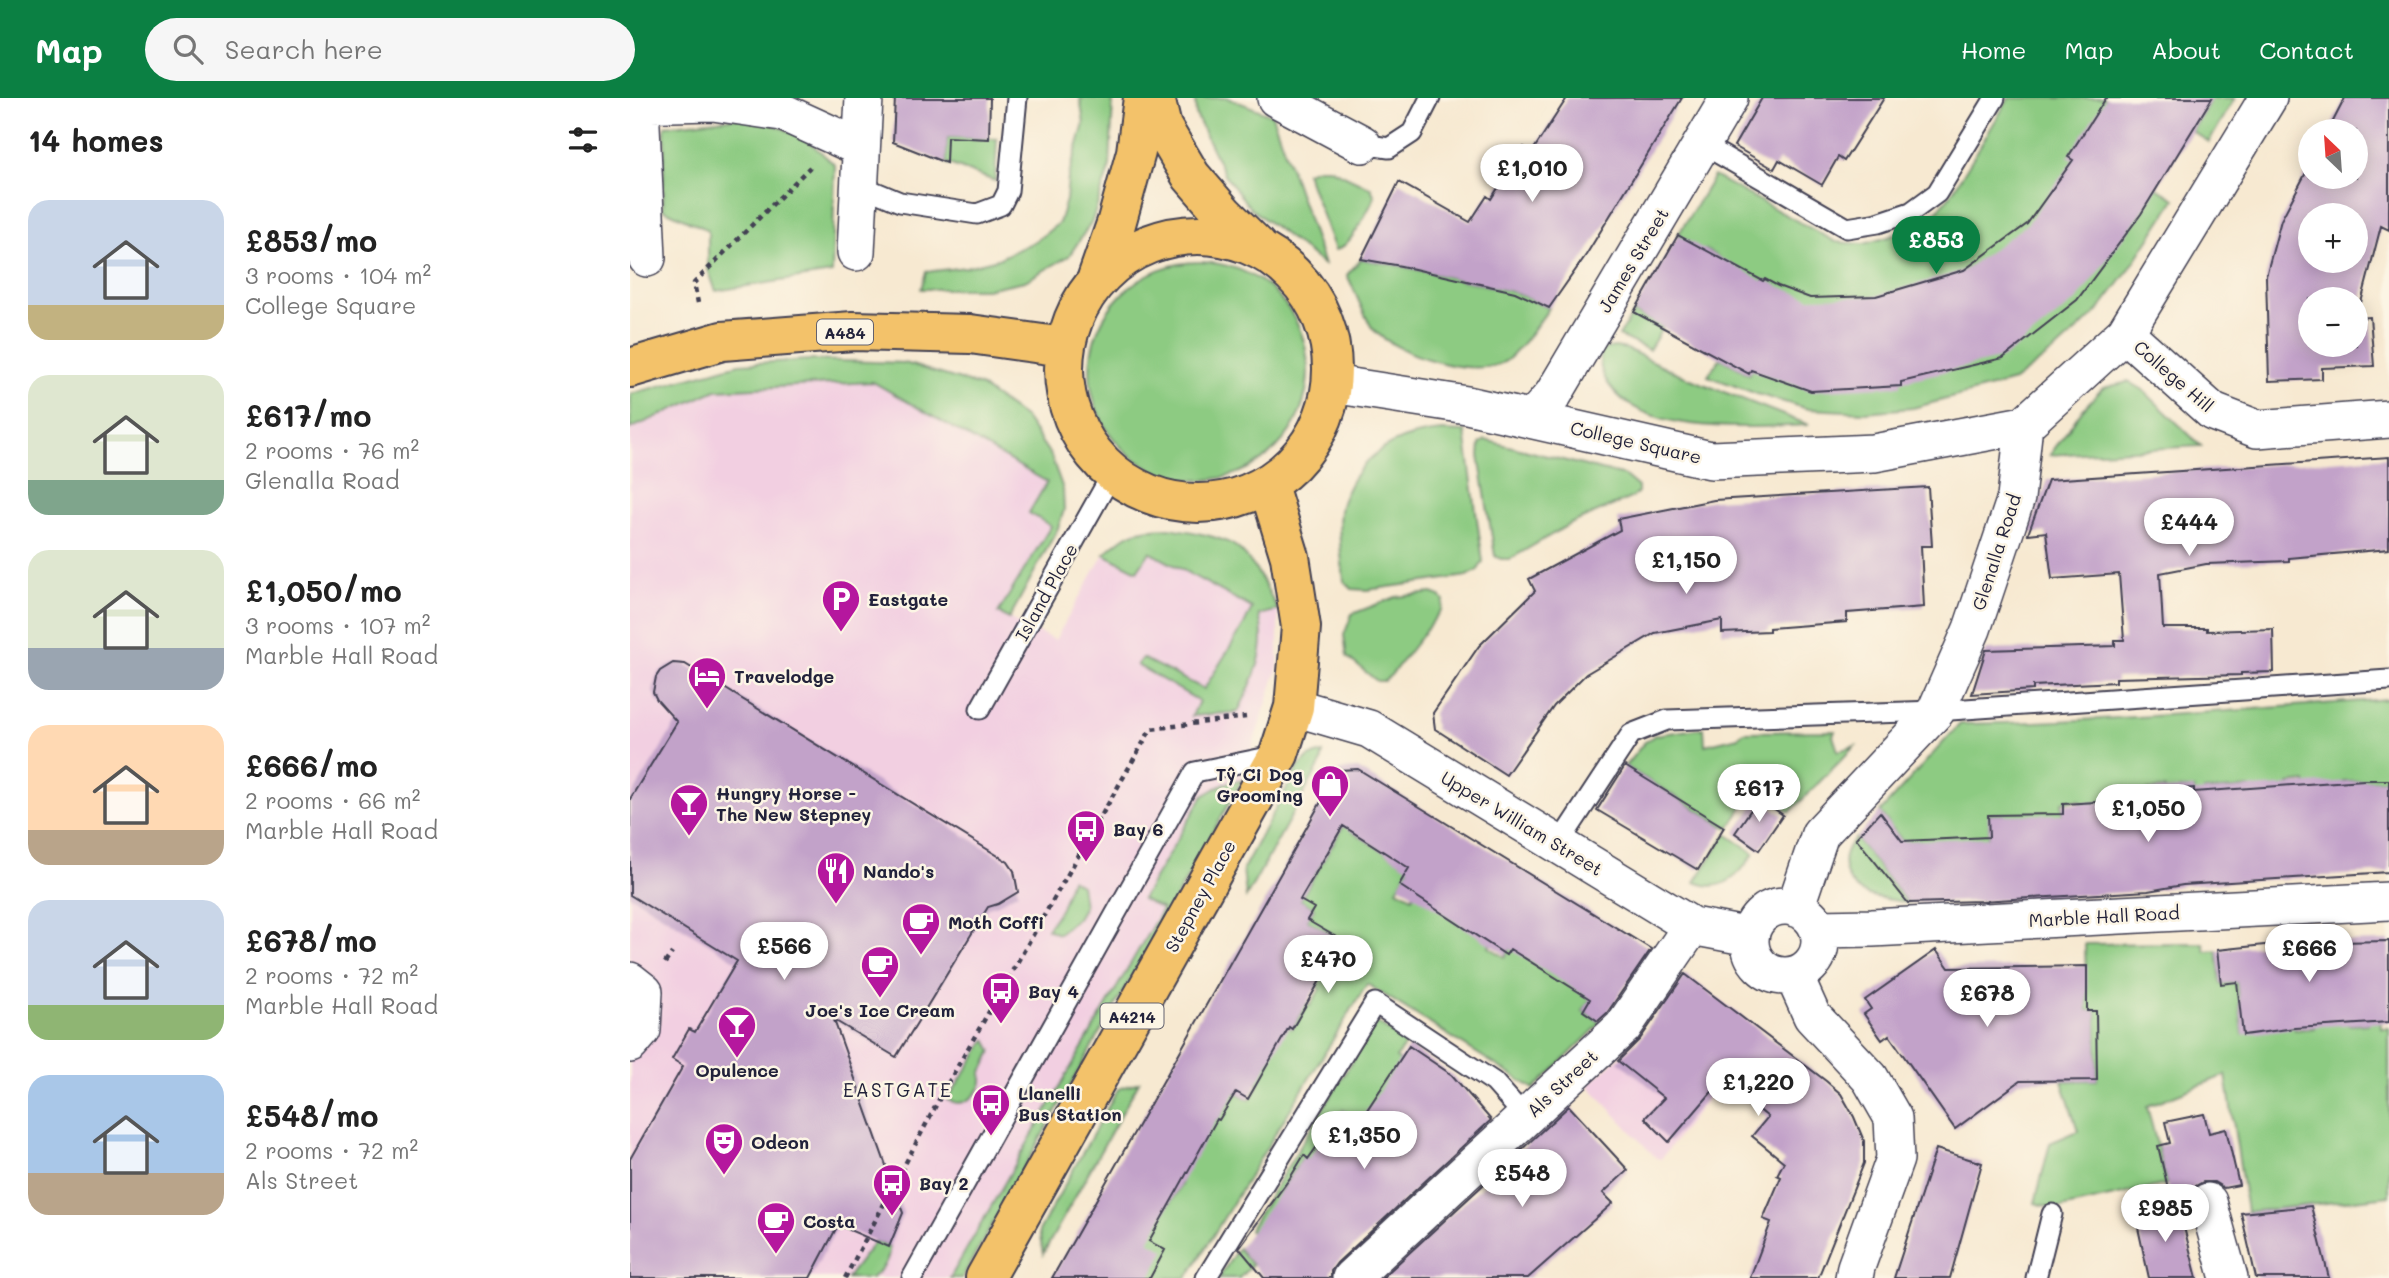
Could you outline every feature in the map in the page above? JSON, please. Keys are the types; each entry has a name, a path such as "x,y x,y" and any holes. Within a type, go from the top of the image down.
{"main road":[{"path":"1143,98 1136,152 1116,224 1097,278 1076,311 1064,347 1065,394 1081,439 1112,474 1147,495 1188,504 1229,501 1268,485 1299,458 1321,424 1332,384 1332,352 1324,320 1309,292 1287,268 1261,250 1224,214 1191,176 1162,127 1156,98"},
{"path":"1097,278 1120,259 1145,245 1174,236 1204,235 1233,239 1261,250"},
{"name":"A484","path":"630,368 722,341 853,331 970,334 1064,347"},
{"name":"Stepney Place","path":"985,1278 1279,754 1294,707 1301,627 1290,557 1268,485"}],"street":[{"path":"856,252 864,98"},
{"path":"1276,98 1362,144"},
{"name":"James Street","path":"1533,418 1553,395 1729,98"},
{"path":"2024,425 2125,333 2268,98"},
{"path":"647,258 635,104 712,100 782,112 862,148"},
{"name":"College Hill","path":"2125,333 2213,412 2257,429 2389,419"},
{"name":"College Square","path":"1332,384 1533,418 1711,460 1874,453 2024,425"},
{"name":"Glenalla Road","path":"1807,918 1820,834 1936,711 1972,629 2016,498 2024,425"},
{"name":"Upper William Street","path":"1294,707 1368,729 1692,926 1750,937"},
{"name":"Marble Hall Road","path":"1807,918 1872,929 2389,901"},
{"path":"1783,906 1807,918 1821,941 1819,953 1813,963 1794,976 1783,977 1771,974 1755,960 1750,937 1753,926 1761,916 1771,909 1783,906"},
{"name":"Als Street","path":"1350,1278 1623,1027 1692,926"},
{"path":"1794,976 1812,1016 1870,1079 1893,1118 1895,1159 1854,1278"},
{"path":"630,981 644,992 642,1030 630,1044"},
{"path":"2208,1202 2229,1278"}],"lane":[{"path":"859,185 900,202 977,214 1001,205 1008,191 1017,98"},
{"path":"1362,144 1389,148 1412,133 1430,98"},
{"path":"1702,144 1847,228 1878,223 1911,212 1937,193 1995,98"},
{"name":"Island Place","path":"979,709 1112,474"},
{"path":"1558,845 1631,734 1667,720 1936,711 2389,680"},
{"path":"912,1278 1195,772 1279,754"},
{"path":"1206,1278 1376,1003 1494,1082 1525,1117"},
{"path":"2036,1278 2052,1214"}],"path":[{"path":"698,303 694,283 823,153 862,148"},
{"path":"845,1278 943,1092 1151,729 1246,717"}],"shaded area":[{"path":"809,360 905,363 980,386 1025,418 1051,456 1063,489 1064,510 1058,528 1010,619 1055,640 1104,554 1120,540 1135,530 1170,528 1198,532 1234,546 1262,578 1278,610 1278,667 1242,780 962,1278 630,1278 630,394 739,364"},
{"path":"1692,979 1760,1030 1661,1159 1656,1158 1588,1085 1662,1019"}],"green space":[{"path":"1080,98 1113,98 1110,166 1092,221 1069,256 1025,281 986,289 921,289 926,272 966,267 998,259 1036,241 1059,223 1066,200 1068,178 1084,124"},
{"path":"1195,98 1228,98 1272,115 1324,265 1250,208 1224,174 1196,115"},
{"path":"2009,98 2104,98 2138,121 2157,188 2175,199 2129,270 2098,311 2059,347 2014,381 1913,408 1865,412 1808,409 1708,376 1720,358 1749,374 1770,335 1742,320 1721,259 1706,250 1684,289 1678,235 1714,176 1836,242 1864,244 1910,229 1933,216 1950,196"},
{"path":"2201,98 2235,98 2209,142 2192,131 2209,103"},
{"path":"752,116 804,137 835,165 832,273 716,291 708,270 708,230 663,209 665,126"},
{"path":"947,137 997,139 995,181 946,163"},
{"path":"1329,168 1371,188 1375,197 1353,236 1341,248 1335,250 1306,172"},
{"path":"1361,259 1515,292 1549,308 1521,346 1504,362 1474,368 1455,366 1416,355 1373,329 1347,275"},
{"path":"1199,262 1241,270 1276,294 1300,329 1308,371 1300,413 1276,448 1241,472 1199,480 1157,472 1122,448 1098,413 1090,371 1098,329 1122,294 1157,270"},
{"path":"1634,312 1663,327 1649,350 1619,336"},
{"path":"1602,349 1627,349 1688,378 1809,425 1701,425 1673,421 1647,413 1625,402 1604,376 1600,363"},
{"path":"809,360 905,363 980,386 1025,418 1051,456 1063,489 1064,510 1058,528 1009,619 998,613 1051,526 1029,513 1047,482 873,382 716,390 630,429 631,394 739,364"},
{"path":"2128,382 2142,389 2201,446 2050,455 2083,409 2103,388"},
{"path":"1442,431 1465,432 1483,562 1477,571 1467,576 1367,590 1352,589 1344,581 1339,528 1342,503 1352,481 1369,459 1390,444 1414,435"},
{"path":"1485,440 1625,476 1638,487 1638,492 1633,497 1570,524 1510,559 1501,559 1495,556 1479,456 1480,444"},
{"path":"1170,528 1195,532 1235,546 1254,567 1278,610 1259,615 1262,628 1261,653 1254,677 1238,712 1192,716 1199,701 1137,665 1142,658 1204,689 1252,608 1150,552 1137,571 1104,554 1134,532"},
{"path":"1432,593 1444,601 1442,609 1384,681 1377,681 1347,657 1344,635 1352,614 1396,597"},
{"path":"2389,699 2389,780 2343,781 2345,816 2309,819 2306,782 2289,784 2291,819 2249,788 2204,791 2206,825 2196,825 2194,789 2179,789 2167,828 2165,789 2148,790 2149,830 2139,831 2137,800 2121,800 2084,836 2081,800 2062,802 2065,837 2005,838 2004,815 1989,815 1989,839 1903,842 1880,812 1960,724 2121,718"},
{"path":"1704,728 1705,745 1738,737 1743,732 1835,731 1833,736 1838,751 1855,746 1790,812 1754,787 1729,829 1625,766 1644,743 1655,735"},
{"path":"1323,753 1321,763 1246,897 1243,869 1297,769 1309,757"},
{"path":"1242,780 962,1278 950,1278 1162,909 1142,899 1203,796 1223,784"},
{"path":"1363,814 1352,832 1410,867 1397,889 1412,897 1435,858 1494,938 1489,947 1505,957 1530,919 1608,971 1583,1011 1601,1023 1534,1089 1367,984 1187,1278 1148,1278 1123,1227 1170,1203 1181,1185 1193,1106 1218,1120 1230,1100 1212,1079 1250,1100 1259,1084 1220,1062 1254,1007 1292,1029 1303,1012 1265,989 1269,982 1310,1006 1320,989 1281,963 1321,977 1343,941 1307,920 1314,908 1300,900 1350,815"},
{"path":"1726,834 1754,853 1737,875 1722,884 1714,886 1695,882"},
{"path":"1856,838 1907,903 1868,895 1853,885 1844,861 1846,852"},
{"path":"1071,879 1081,885 1084,906 1077,918 1058,934 1047,929 1061,908"},
{"path":"2203,943 2205,951 2217,950 2221,984 2237,982 2243,1034 2290,982 2295,1030 2314,1028 2310,982 2350,1025 2368,1024 2365,983 2379,982 2381,1028 2389,1028 2389,1196 2247,1212 2226,1075 2147,1106 2167,1184 2057,1209 2035,1203 2050,1143 2078,1131 2062,1081 2097,1080 2096,1011 2087,1011 2085,944"},
{"path":"1376,1022 1406,1043 1396,1058 1440,1085 1384,1140 1343,1110 1336,1121 1361,1158 1324,1135 1316,1148 1336,1179 1304,1156 1279,1193 1270,1249 1249,1230"},
{"path":"986,1040 992,1051 981,1074 980,1088 973,1097 964,1102 947,1100"},
{"path":"1139,1082 1043,1254 1039,1231 1118,1089"},
{"path":"875,1241 889,1247 887,1260 882,1268 871,1278 847,1278"},
{"path":"1238,1248 1252,1265 1239,1278 1219,1278"}],"building":[{"path":"895,98 990,98 989,139 947,137 946,163 893,142"},
{"path":"1567,98 1682,98 1586,255 1549,308 1515,292 1361,259 1399,182 1470,222 1487,196 1491,199 1524,147 1532,152"},
{"path":"1762,98 1884,98 1844,161 1838,157 1822,185 1779,160 1774,169 1734,146"},
{"path":"2106,98 2212,98 2141,214 2077,300 2003,358 1901,382 1901,386 1811,391 1751,370 1749,374 1634,312 1678,235 1763,281 1765,279 1810,298 1876,296 1964,270 2027,224 2073,160 2068,157"},
{"path":"2345,98 2389,98 2389,230 2381,226 2365,287 2298,287 2298,357 2368,357 2370,317 2374,366 2322,368 2322,379 2269,381 2266,276 2281,220 2298,188 2368,189 2368,119 2334,119"},
{"path":"2389,457 2389,549 2289,558 2289,561 2206,564 2160,573 2163,628 2207,628 2207,631 2273,629 2274,672 2116,678 2116,682 2033,686 2033,690 1972,694 1986,650 2115,646 2115,640 2124,640 2119,574 2052,579 2046,532 2028,534 2048,480"},
{"path":"1928,487 1932,546 1921,546 1924,607 1847,613 1847,622 1769,628 1769,631 1722,633 1722,620 1655,633 1586,674 1554,706 1506,775 1435,729 1433,713 1479,646 1535,591 1529,579 1620,530 1618,519 1714,500"},
{"path":"673,663 685,664 1008,862 1014,871 1018,892 988,907 896,1057 834,1020 903,1213 889,1247 838,1225 810,1278 630,1278 630,1159 683,1066 672,1059 689,1029 695,1032 737,961 630,895 630,799 677,722 653,692 660,671"},
{"path":"1625,766 1724,827 1698,870 1597,810"},
{"path":"1358,769 1651,949 1607,1013 1598,1021 1583,1011 1590,999 1510,949 1506,955 1399,885 1409,868 1343,826 1300,900 1314,908 1307,920 1343,941 1248,1099 1236,1092 1219,1120 1217,1119 1149,1241 1165,1250 1150,1278 1052,1278 1339,770"},
{"path":"2389,780 2389,872 2183,885 2148,891 1908,903 1856,838 1880,812 1902,841 1989,837 1988,815 2063,814 2063,804 2148,799 2148,791 2194,788 2194,792"},
{"path":"1759,798 1783,815 1759,850 1735,833"},
{"path":"2389,941 2389,1022 2295,1028 2243,1035 2237,982 2221,984 2217,950 2284,943"},
{"path":"1936,950 1949,968 2087,966 2087,1011 2096,1011 2097,1080 2020,1081 1955,1129 1889,1035 1882,1040 1864,1014 1871,1009 1865,1000"},
{"path":"1685,974 1826,1081 1841,1094 1854,1117 1864,1141 1864,1163 1818,1278 1750,1278 1771,1222 1763,1219 1781,1177 1777,1175 1784,1162 1752,1136 1768,1117 1722,1080 1669,1142 1645,1118 1664,1098 1618,1061 1640,1039"},
{"path":"1409,1046 1452,1075 1491,1120 1337,1263 1331,1271 1331,1278 1264,1278 1239,1248 1304,1155 1308,1159 1343,1110 1359,1122"},
{"path":"1569,1106 1628,1170 1603,1193 1613,1203 1528,1278 1382,1278"},
{"path":"2204,1114 2209,1133 2226,1129 2239,1185 2224,1188 2214,1182 2203,1182 2194,1187 2188,1197 2171,1201 2158,1146 2170,1143 2165,1122"},
{"path":"1936,1149 1982,1163 1950,1278 1894,1278"},
{"path":"2178,1204 2197,1278 2149,1278 2135,1214"},
{"path":"2311,1206 2329,1278 2256,1278 2241,1213"}],"place":[{"name":"Eastgate","path":"841,633"},
{"name":"Travelodge","path":"707,710"},
{"name":"Tŷ Ci Dog Grooming","path":"1330,818"},
{"name":"Hungry Horse - The New Stepney","path":"689,837"},
{"name":"Bay 6","path":"1086,863"},
{"name":"Nando's","path":"836,905"},
{"name":"Moth Coffi","path":"921,956"},
{"name":"Joe's Ice Cream","path":"880,999"},
{"name":"Bay 4","path":"1001,1025"},
{"name":"Opulence","path":"737,1059"},
{"name":"Llanelli Bus Station","path":"991,1137"},
{"name":"Odeon","path":"724,1176"},
{"name":"Bay 2","path":"892,1217"},
{"name":"Costa","path":"776,1255"}],"district":[{"name":"EASTGATE","path":"898,1089"}]}
